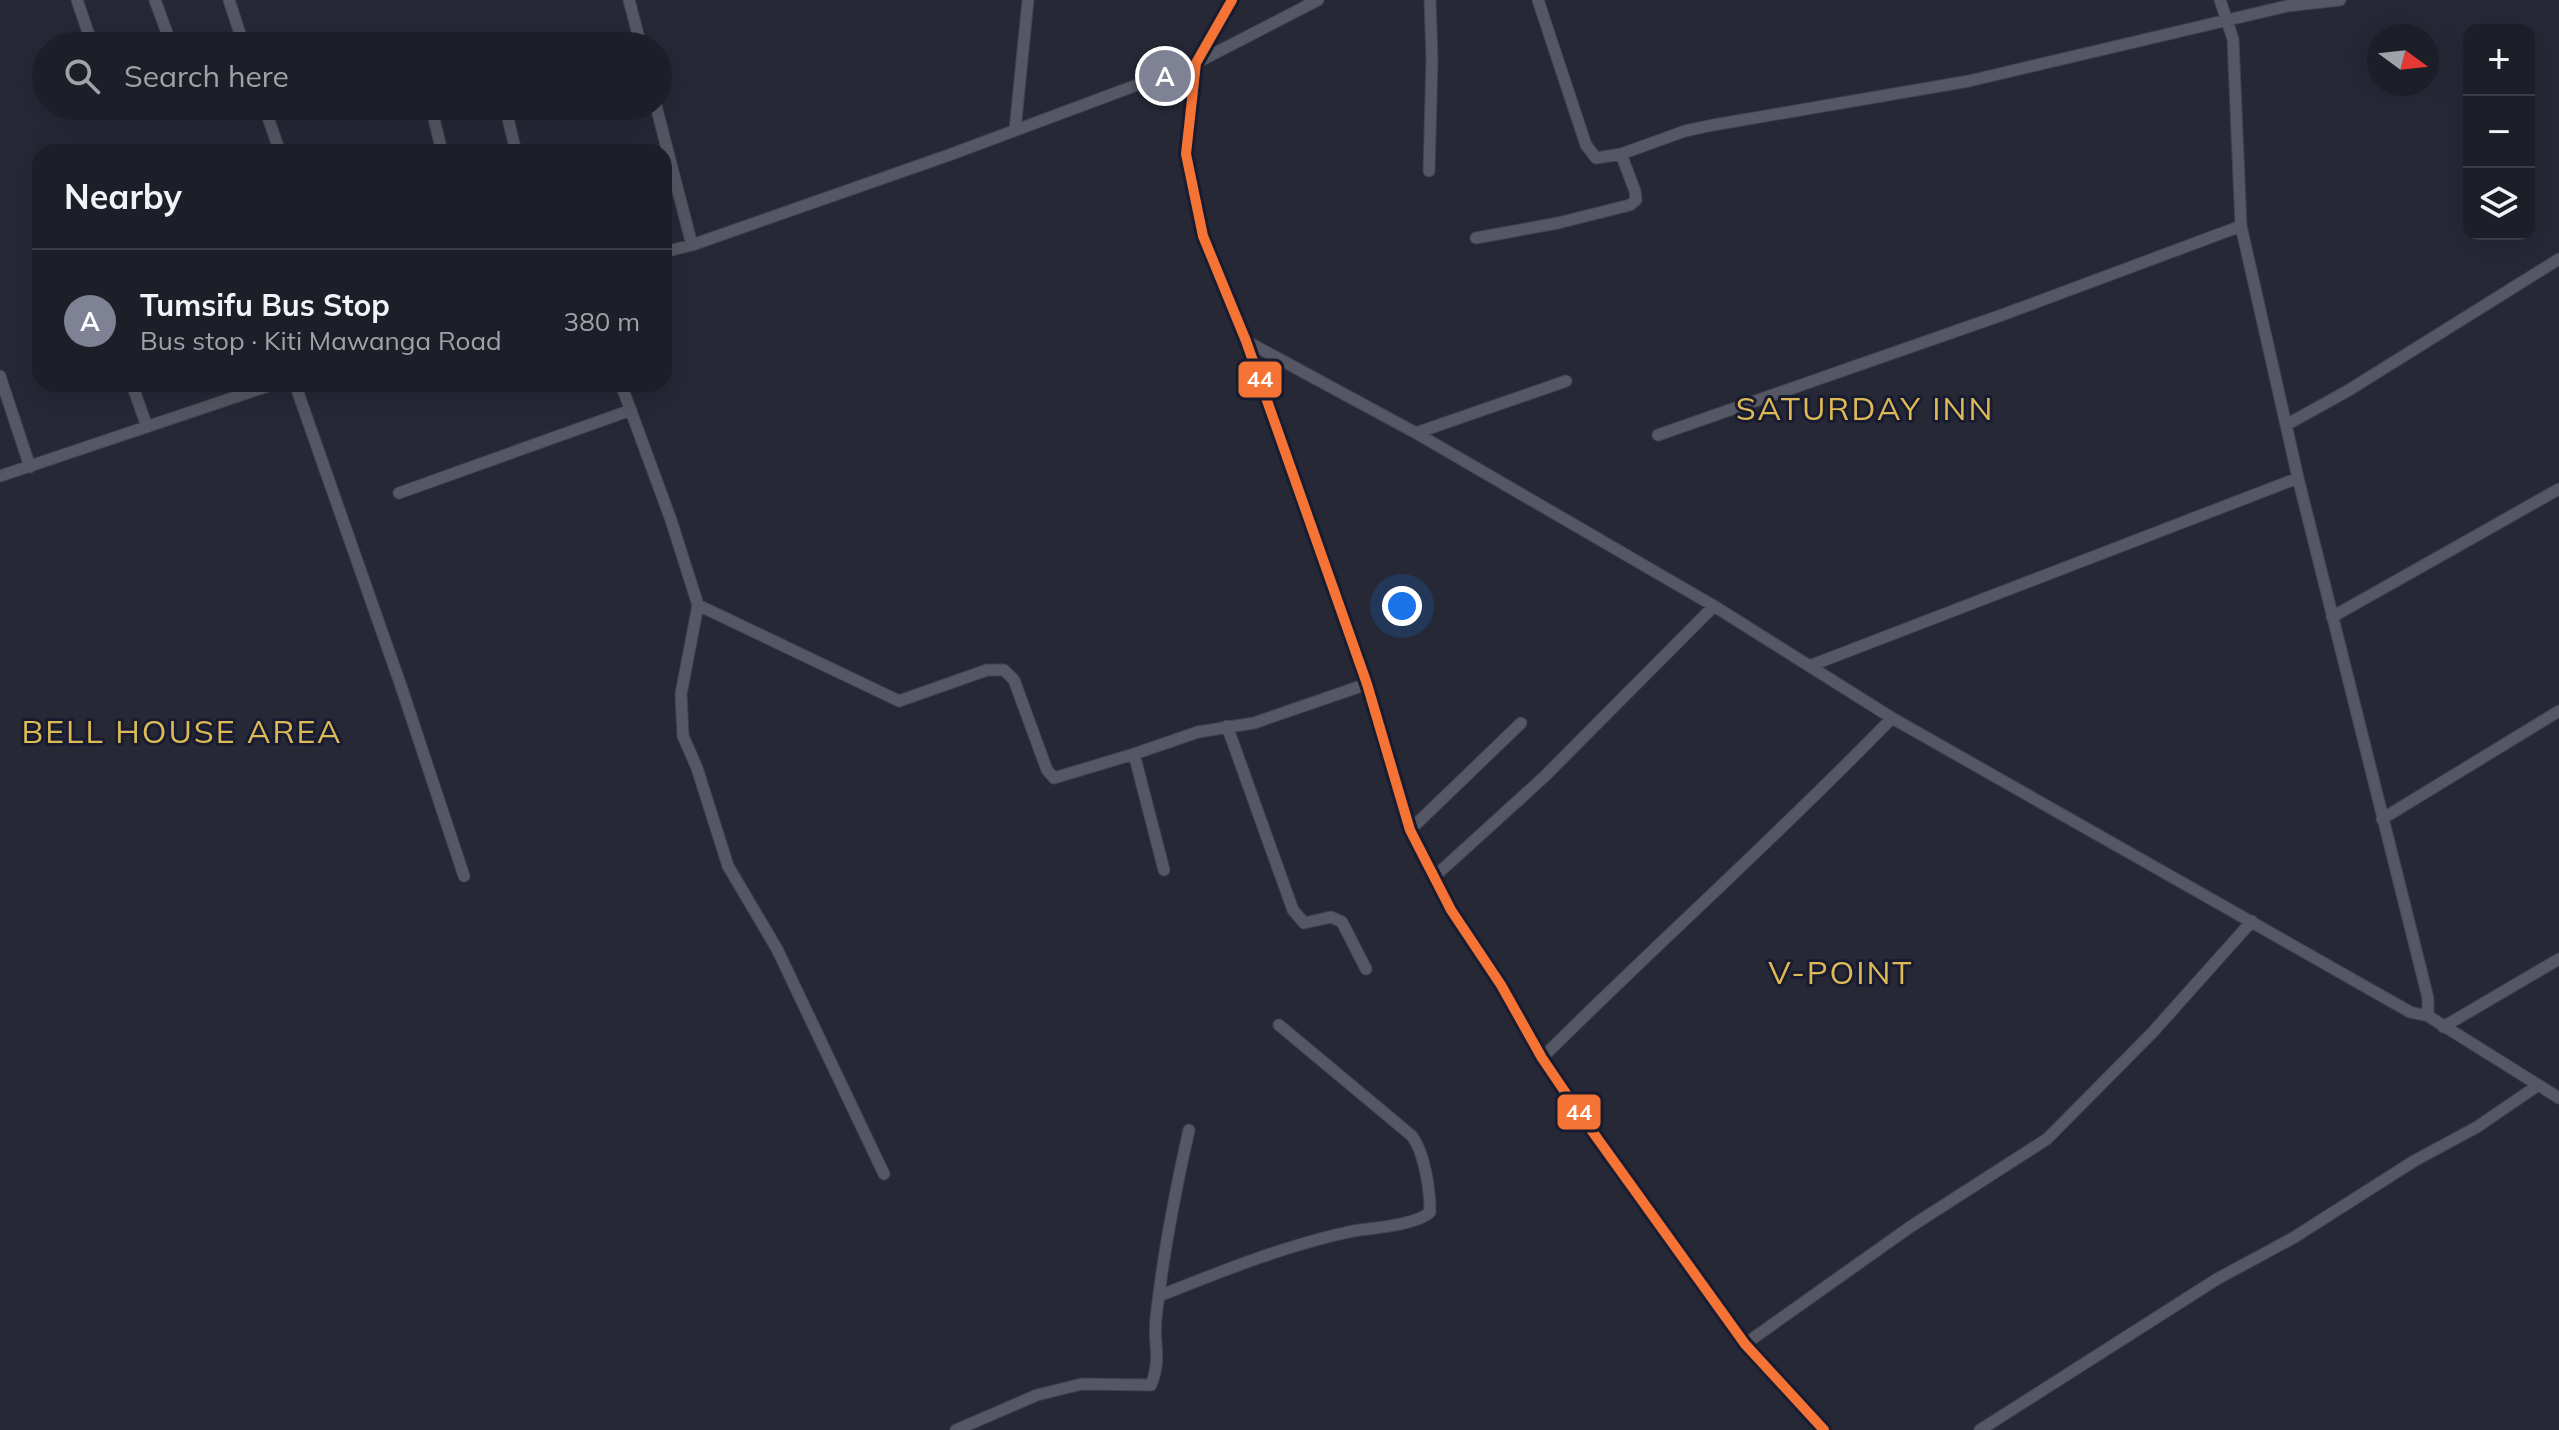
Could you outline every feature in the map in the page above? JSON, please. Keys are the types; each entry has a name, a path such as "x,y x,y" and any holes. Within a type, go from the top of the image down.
{"street":[{"path":"77,0 88,32"},
{"path":"155,0 167,32"},
{"path":"229,0 239,32"},
{"path":"629,0 637,32"},
{"path":"1015,130 1028,0"},
{"path":"1232,0 1196,63 1186,154 1203,236 1246,341 1367,684 1410,830 1451,910 1501,985 1542,1058 1745,1344 1824,1430"},
{"path":"672,250 1196,63 1318,0"},
{"path":"1429,171 1430,0"},
{"path":"1538,0 1589,151 1596,158 1621,154 1685,131 1969,81 2228,20 2286,3 2340,0"},
{"path":"2220,0 2233,39 2241,226 2298,478 2428,998 2428,1016"},
{"path":"269,120 277,144"},
{"path":"434,120 440,144"},
{"path":"508,120 514,144"},
{"path":"660,120 666,144"},
{"path":"1476,238 1558,223 1630,205 1636,200 1635,191 1621,154"},
{"path":"672,168 692,245"},
{"path":"1658,435 2002,315 2241,226"},
{"path":"2286,425 2349,390 2559,259"},
{"path":"1246,341 1416,433 1714,606 1892,718 2410,1012 2428,1016 2559,1098"},
{"path":"0,376 30,467"},
{"path":"1416,433 1566,381"},
{"path":"135,392 147,427"},
{"path":"0,476 250,392"},
{"path":"298,392 464,876"},
{"path":"624,392 698,605 681,694 683,736 697,768 728,866 777,949 884,1174"},
{"path":"399,493 631,410"},
{"path":"1812,665 2298,478"},
{"path":"2332,617 2559,489"},
{"path":"698,605 899,701 987,670 1004,670 1014,680 1047,770 1054,778 1176,738 1254,723 1367,684"},
{"path":"1434,877 1544,777 1714,606"},
{"path":"2382,819 2559,711"},
{"path":"1542,1058 1693,910 1819,794 1892,718"},
{"path":"1410,830 1521,723"},
{"path":"1227,726 1293,910 1304,923 1331,917 1342,922 1366,969"},
{"path":"1134,754 1164,870"},
{"path":"1745,1344 1910,1227 2047,1139 2152,1033 2252,921"},
{"path":"2443,1027 2559,959"},
{"path":"1159,1296 1254,1259 1348,1232 1418,1219 1430,1212 1418,1145 1412,1136 1279,1025"},
{"path":"1980,1430 2217,1279 2293,1238 2414,1161 2477,1127 2537,1086"},
{"path":"956,1430 1037,1395 1082,1384 1151,1385 1158,1367 1155,1323 1159,1296 1189,1130"}],"transit line":[{"name":"44","path":"1232,0 1196,63 1186,154 1203,236 1246,341 1367,684 1410,830 1451,910 1582,1117 1745,1344 1824,1430"}],"place":[{"name":"Tumsifu Bus Stop","path":"1165,76"}],"district":[{"name":"SATURDAY INN","path":"1865,408"},
{"name":"BELL HOUSE AREA","path":"182,731"},
{"name":"V-POINT","path":"1841,972"}]}
